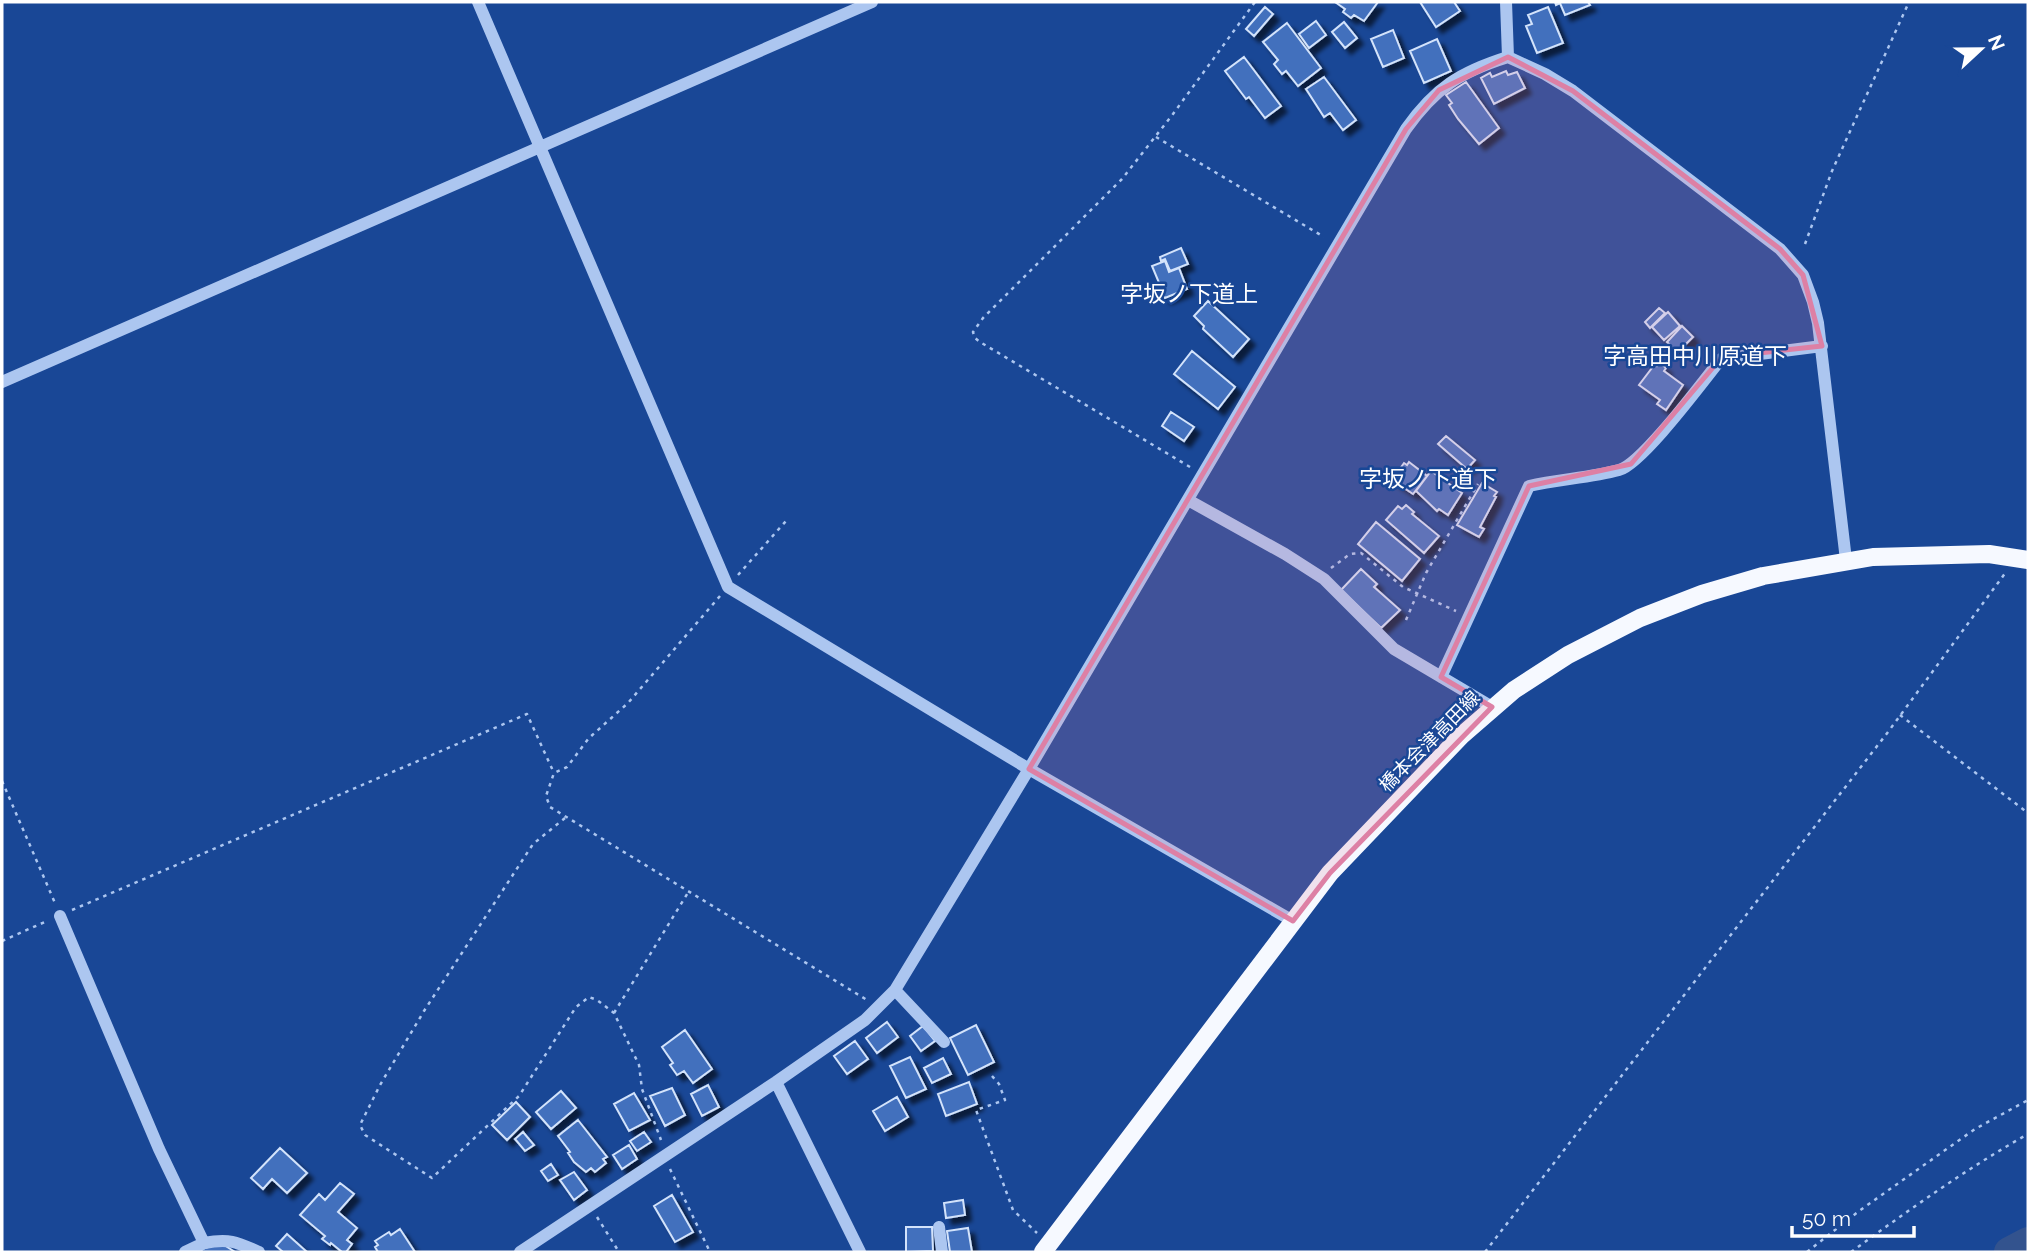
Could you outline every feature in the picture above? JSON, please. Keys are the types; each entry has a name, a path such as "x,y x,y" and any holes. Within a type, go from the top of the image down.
{"main road":[{"name":"橋本会津高田線","path":"1047,1248 1330,873 1492,707 1568,655 1640,618 1702,594 1763,576 1873,556 1989,554 2022,559"}],"street":[{"path":"478,2 728,587 1029,769 1293,921"},
{"path":"2,382 872,2"},
{"path":"1506,2 1508,57"},
{"path":"520,1252 776,1083 865,1020 895,990 1029,769 1406,128 1421,107 1439,90 1464,74 1508,57 1545,74 1573,91 1780,249 1802,275 1813,302 1822,346 1846,560"},
{"path":"1441,677 1529,486 1621,470 1631,464 1676,415 1721,359 1822,346"},
{"path":"1188,500 1320,577 1394,649 1492,707"},
{"path":"60,916 159,1149 204,1243"},
{"path":"895,990 944,1042"},
{"path":"776,1083 860,1252"},
{"path":"939,1227 942,1252"},
{"path":"185,1252 204,1243 220,1240 233,1240 259,1252"}],"path":[{"path":"1202,474 980,342 973,332 983,318 1122,179 1255,2"},
{"path":"1805,244 1832,172 1909,2"},
{"path":"1156,137 1338,246"},
{"path":"1406,620 1426,573 1478,484"},
{"path":"786,521 628,704 589,738 567,766 554,773 546,796 550,807 565,818 878,1008"},
{"path":"1320,577 1350,554 1361,553 1403,587 1469,616"},
{"path":"1485,1252 2022,559"},
{"path":"2,941 527,714 554,773"},
{"path":"1900,715 2028,813"},
{"path":"2,781 60,916"},
{"path":"565,818 533,844 424,1011 380,1085 360,1125 365,1135 432,1178 519,1096 581,1001 589,997 614,1013 639,1065 642,1089 660,1135 664,1156 710,1252"},
{"path":"614,1013 689,891"},
{"path":"992,1076 999,1084 1005,1100 976,1110 1013,1210 1047,1248"},
{"path":"1807,1252 1858,1211 1975,1129 2028,1101"},
{"path":"1852,1252 1932,1194 2028,1134"},
{"path":"590,1205 620,1252"}],"highlighted area":[{"path":"1508,57 1573,91 1780,249 1803,275 1822,346 1722,357 1631,464 1529,486 1441,677 1492,707 1330,873 1293,921 1029,769 1406,129 1439,90"}],"building":[{"path":"1335,2 1378,2 1364,21 1354,15 1351,18 1343,12 1345,9"},
{"path":"1420,2 1454,2 1460,11 1436,27"},
{"path":"1555,2 1588,2 1590,5 1565,15 1560,3 1556,5"},
{"path":"1265,7 1273,14 1254,36 1246,29"},
{"path":"1548,7 1563,43 1537,53 1526,26 1532,24 1528,15"},
{"path":"1316,21 1326,35 1309,48 1299,34"},
{"path":"1344,22 1357,38 1345,48 1332,32"},
{"path":"1287,23 1321,68 1298,86 1286,71 1282,74 1274,64 1278,60 1263,42"},
{"path":"1393,30 1404,58 1383,67 1371,39"},
{"path":"1437,39 1451,71 1424,83 1410,51"},
{"path":"1244,57 1281,106 1265,118 1249,97 1246,99 1225,71"},
{"path":"1506,71 1508,75 1517,72 1525,88 1494,104 1481,78 1490,73 1492,77"},
{"path":"1324,77 1356,120 1343,130 1330,113 1324,117 1306,89"},
{"path":"1466,82 1499,128 1479,144 1458,119 1446,95"},
{"path":"1181,248 1188,264 1170,271 1165,259 1161,261 1160,257"},
{"path":"1165,261 1169,272 1179,268 1187,289 1165,298 1152,266"},
{"path":"1208,301 1249,339 1233,357 1203,329 1204,326 1194,316"},
{"path":"1659,308 1665,313 1650,328 1645,322"},
{"path":"1668,312 1680,326 1664,340 1652,327"},
{"path":"1682,326 1693,337 1678,352 1674,349 1671,352 1666,347 1669,344 1667,342"},
{"path":"1192,351 1235,387 1218,409 1174,374"},
{"path":"1660,363 1666,368 1664,371 1683,385 1666,410 1657,404 1660,400 1639,385 1655,364 1657,366"},
{"path":"1171,412 1194,427 1184,441 1162,426"},
{"path":"1446,436 1475,460 1467,469 1438,444"},
{"path":"1409,462 1427,476 1413,494 1392,480 1404,463 1407,465"},
{"path":"1431,471 1462,493 1448,515 1439,509 1437,511 1416,491"},
{"path":"1482,483 1497,492 1480,527 1484,529 1479,537 1457,525"},
{"path":"1406,505 1414,512 1412,514 1439,536 1424,553 1386,520 1398,506 1402,509"},
{"path":"1376,522 1420,559 1402,581 1358,544"},
{"path":"1361,569 1377,584 1374,587 1400,610 1381,628 1341,590"},
{"path":"887,1022 898,1037 877,1053 866,1038"},
{"path":"976,1025 994,1062 968,1075 950,1038"},
{"path":"923,1026 935,1041 921,1051 910,1036"},
{"path":"685,1030 712,1069 693,1083 684,1071 677,1075 670,1065 673,1063 662,1047"},
{"path":"855,1041 868,1059 847,1074 834,1056"},
{"path":"910,1057 926,1089 906,1098 890,1066"},
{"path":"943,1058 951,1074 932,1083 924,1068"},
{"path":"969,1082 977,1104 946,1116 938,1094"},
{"path":"708,1085 719,1107 702,1116 691,1094"},
{"path":"672,1088 685,1115 665,1126 650,1096"},
{"path":"561,1091 576,1108 551,1129 536,1112"},
{"path":"634,1093 650,1120 629,1131 614,1104"},
{"path":"897,1097 908,1117 885,1131 873,1111"},
{"path":"516,1102 530,1117 507,1140 492,1125"},
{"path":"578,1120 607,1157 603,1159 606,1163 595,1172 591,1168 586,1172 574,1162 558,1136"},
{"path":"523,1132 534,1145 525,1151 515,1139"},
{"path":"644,1132 651,1142 637,1151 630,1141"},
{"path":"629,1145 637,1159 622,1169 613,1155"},
{"path":"280,1148 307,1173 287,1193 272,1179 263,1189 251,1178"},
{"path":"551,1164 558,1175 548,1181 541,1171"},
{"path":"574,1172 587,1190 574,1200 560,1180"},
{"path":"340,1183 354,1194 338,1212 357,1228 347,1240 352,1244 346,1252 322,1239 325,1236 300,1215 319,1194 325,1200"},
{"path":"672,1195 693,1232 675,1242 654,1206"},
{"path":"963,1200 965,1215 946,1218 944,1203"},
{"path":"906,1227 932,1227 933,1251 906,1252"},
{"path":"968,1228 972,1252 950,1252 947,1231"},
{"path":"400,1229 415,1252 378,1252 375,1241"},
{"path":"287,1234 307,1252 283,1252 276,1246"},
{"path":"221,1243 235,1252 201,1252 202,1249"}],"waterway":[{"path":"2009,1252 2028,1242"}],"district":[{"name":"字坂ノ下道上","path":"1189,294"},
{"name":"字高田中川原道下","path":"1695,356"},
{"name":"字坂ノ下道下","path":"1428,479"}]}
